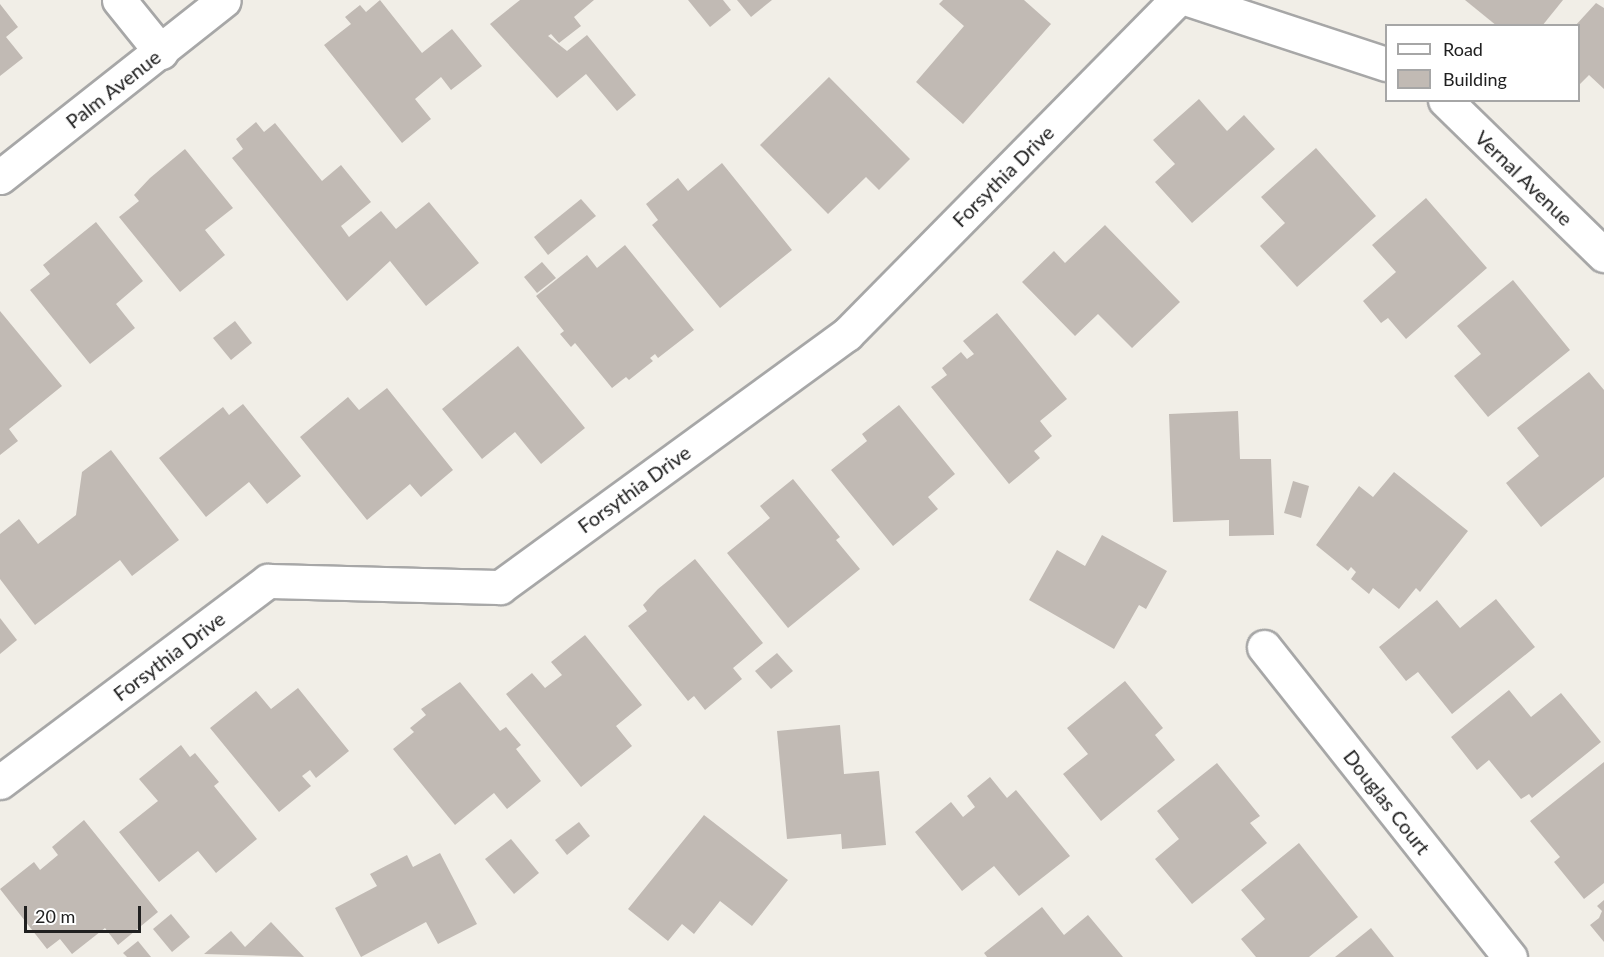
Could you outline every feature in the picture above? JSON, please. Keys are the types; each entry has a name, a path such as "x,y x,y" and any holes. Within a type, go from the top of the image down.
{"street":[{"path":"119,0 161,52"},
{"name":"Palm Avenue","path":"0,177 224,0"},
{"name":"Forsythia Drive","path":"0,782 268,581 500,587 847,334 1176,0"},
{"path":"1191,0 1385,64"},
{"name":"Vernal Avenue","path":"1447,102 1604,255"},
{"name":"Douglas Court","path":"1264,647 1510,957"}],"building":[{"path":"380,0 422,53 452,29 482,66 451,90 441,77 415,99 431,119 402,143 324,45 351,24 345,17 360,5 366,12"},
{"path":"520,0 594,0 574,17 581,26 559,43 551,34 548,36 567,51 587,35 636,95 617,111 586,74 557,98 490,24"},
{"path":"688,0 723,0 731,10 710,27"},
{"path":"737,0 772,0 751,17"},
{"path":"943,0 1024,0 1051,24 963,124 916,82 964,26 939,4"},
{"path":"1465,0 1563,0 1544,24 1495,24"},
{"path":"1596,3 1604,8 1604,89 1589,75 1580,84 1580,24 1577,24"},
{"path":"0,4 18,27 6,37 23,58 0,76"},
{"path":"829,77 910,159 879,190 866,177 828,214 760,145"},
{"path":"1199,99 1227,131 1244,115 1275,149 1192,223 1155,182 1175,164 1153,140"},
{"path":"256,122 264,132 275,123 322,181 341,165 371,202 341,226 349,237 381,211 396,229 429,202 479,263 426,306 390,261 347,301 232,158 243,149 236,139"},
{"path":"1316,148 1376,216 1297,287 1260,246 1285,223 1261,197"},
{"path":"185,149 233,208 205,230 225,255 180,292 119,217 139,201 134,195 150,178"},
{"path":"722,163 792,250 720,308 652,225 658,220 646,204 678,178 688,191"},
{"path":"1426,198 1487,268 1406,339 1388,318 1381,323 1363,301 1396,272 1372,245"},
{"path":"581,199 596,216 548,255 534,237"},
{"path":"96,222 143,281 116,304 135,328 90,364 30,290 50,274 43,265"},
{"path":"1105,225 1180,302 1132,348 1098,314 1075,336 1022,282 1054,251 1065,263"},
{"path":"625,245 694,330 658,358 655,354 650,358 653,361 629,380 626,377 612,388 575,343 571,347 560,334 564,331 536,296 587,255 597,268"},
{"path":"542,262 556,278 537,293 524,277"},
{"path":"1513,280 1570,350 1488,417 1454,376 1481,354 1457,326"},
{"path":"0,311 62,386 9,429 18,441 0,455"},
{"path":"997,313 1067,399 1040,421 1052,436 1034,451 1040,458 1009,484 931,387 947,375 942,368 961,352 967,359 974,354 963,341"},
{"path":"235,321 252,343 231,360 213,338"},
{"path":"518,346 585,428 541,464 515,432 482,459 442,409"},
{"path":"1589,372 1604,390 1604,477 1541,527 1506,483 1539,456 1517,428"},
{"path":"387,388 453,470 421,497 410,484 367,520 300,437 348,397 359,410"},
{"path":"243,404 301,476 267,504 249,482 206,517 159,458 223,407 229,415"},
{"path":"899,405 955,474 928,497 938,509 893,546 831,470 867,441 862,434"},
{"path":"1238,411 1240,459 1271,459 1274,535 1229,536 1229,520 1173,522 1169,414"},
{"path":"111,450 179,540 132,576 120,560 35,625 0,579 0,534 19,519 38,544 76,515 82,472"},
{"path":"1394,472 1468,531 1420,592 1416,588 1399,609 1373,588 1369,594 1351,579 1356,572 1351,567 1348,571 1316,545 1359,486 1373,497"},
{"path":"793,479 840,537 836,540 860,569 788,628 727,553 770,518 760,506"},
{"path":"1293,481 1309,486 1301,518 1284,513"},
{"path":"1102,535 1167,571 1146,609 1139,605 1114,649 1029,600 1057,550 1085,566"},
{"path":"695,559 763,643 733,668 742,679 705,710 694,696 688,701 628,626 647,611 643,605 658,589"},
{"path":"1496,599 1535,647 1452,714 1418,672 1406,681 1379,647 1437,600 1460,628"},
{"path":"0,618 17,640 0,654"},
{"path":"585,635 642,705 616,726 632,746 581,787 506,694 532,673 545,688 562,675 551,662"},
{"path":"777,653 793,671 771,689 755,671"},
{"path":"1125,681 1163,728 1155,735 1175,760 1101,821 1063,774 1088,754 1067,728"},
{"path":"460,682 500,731 506,727 521,745 516,749 541,781 507,809 494,793 455,825 393,749 414,732 410,728 426,715 421,709"},
{"path":"298,688 349,751 316,778 310,770 302,776 311,786 279,812 210,728 256,691 271,709"},
{"path":"1509,690 1531,717 1561,693 1601,742 1532,798 1529,794 1521,799 1489,760 1477,770 1451,737"},
{"path":"840,725 844,774 879,771 886,845 842,849 841,834 787,839 777,731"},
{"path":"181,745 190,757 195,753 219,782 214,786 257,839 216,873 198,851 159,882 119,832 158,801 139,779"},
{"path":"1604,762 1604,883 1584,899 1554,862 1560,857 1530,821"},
{"path":"1217,763 1260,816 1250,823 1267,843 1192,904 1155,859 1179,839 1157,811"},
{"path":"990,777 1007,798 1016,790 1070,856 1019,896 994,866 962,891 915,832 951,802 963,817 975,807 967,796"},
{"path":"704,815 788,880 752,926 720,901 694,934 682,924 668,941 628,909"},
{"path":"84,820 158,912 118,945 105,928 72,954 60,939 47,949 0,889 34,862 40,870 58,855 52,847"},
{"path":"579,822 590,836 567,855 555,840"},
{"path":"511,839 539,873 514,894 485,859"},
{"path":"1299,843 1358,917 1309,957 1256,957 1241,939 1265,919 1241,890"},
{"path":"440,853 477,924 438,944 426,922 361,957 335,908 377,886 370,874 407,855 413,867"},
{"path":"1604,900 1604,942 1590,925 1599,918 1602,911 1597,906"},
{"path":"1042,907 1064,935 1088,915 1123,957 987,957 984,953"},
{"path":"171,914 190,937 172,952 153,929"},
{"path":"271,922 304,957 204,954 231,931 245,947"},
{"path":"1371,928 1394,957 1335,957"},
{"path":"138,941 151,957 127,957 123,953"}]}
